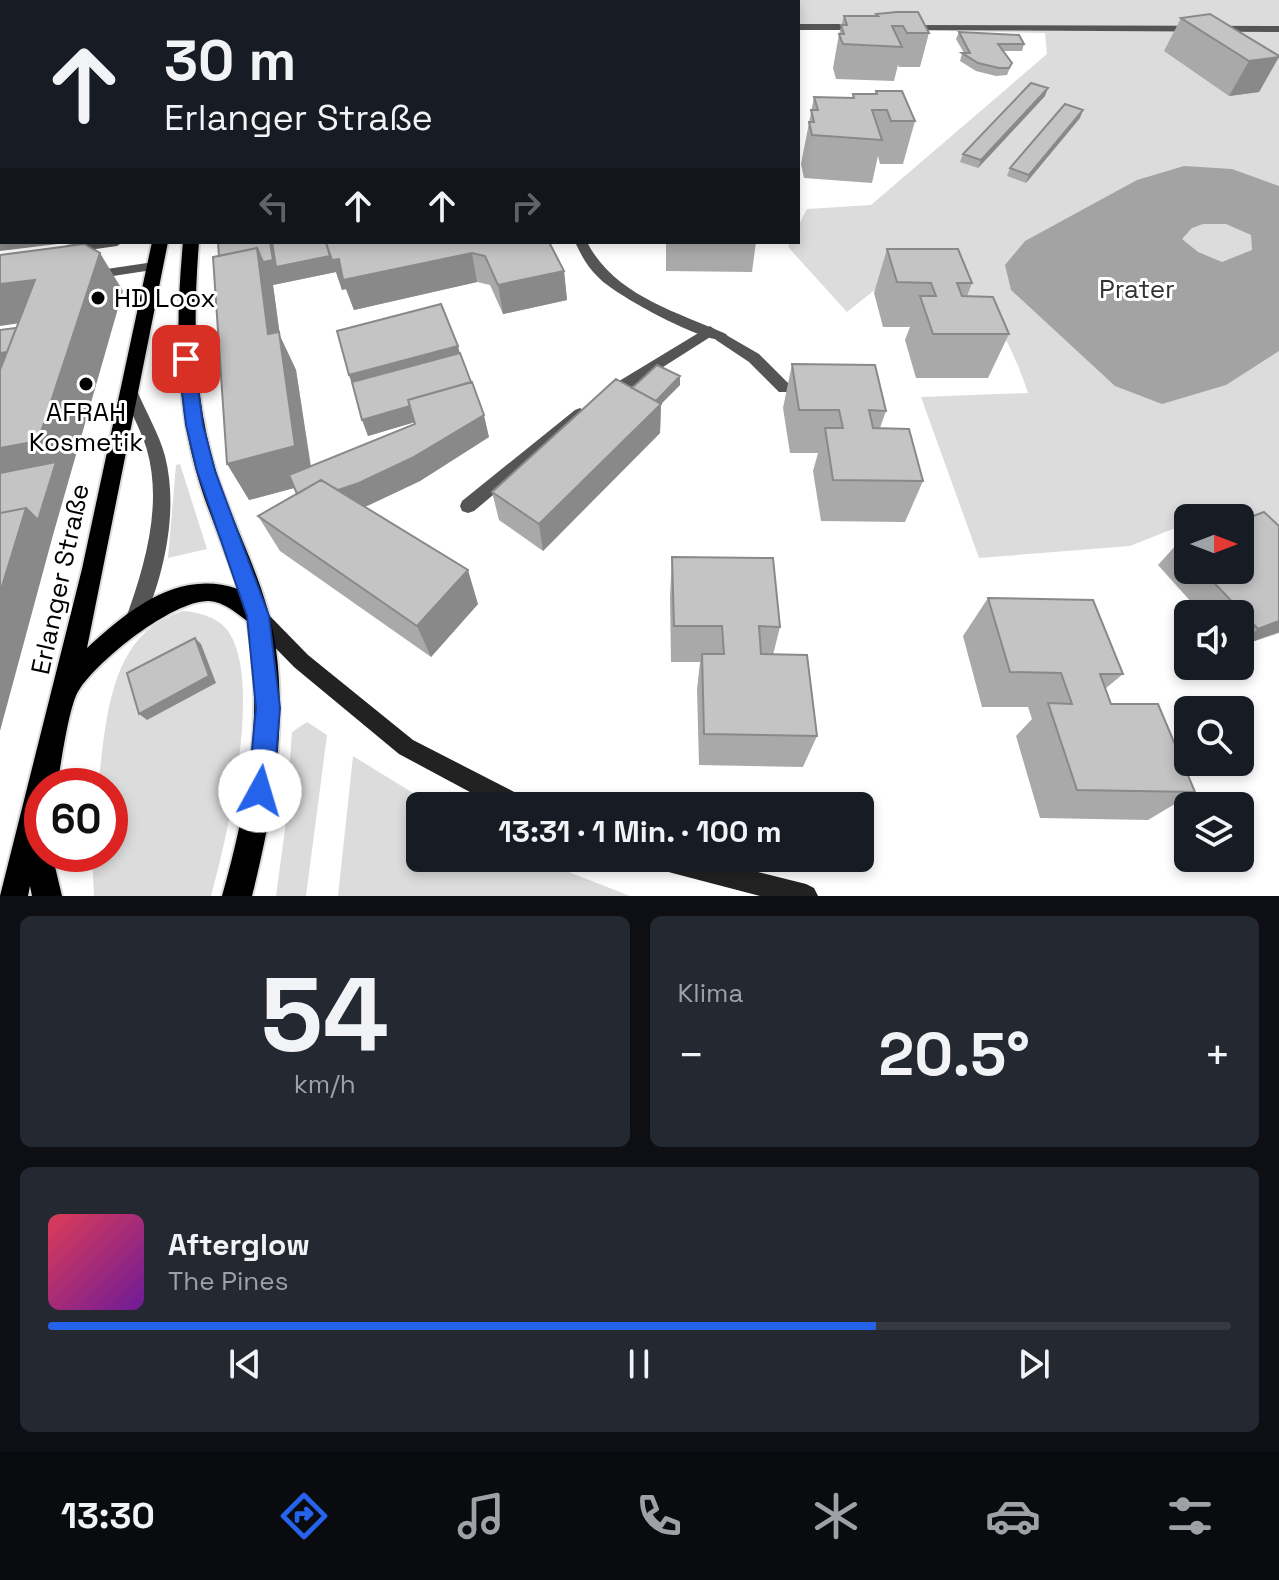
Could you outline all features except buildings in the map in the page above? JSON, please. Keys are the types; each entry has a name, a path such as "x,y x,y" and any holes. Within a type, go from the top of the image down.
{"main road":[{"name":"Erlanger Straße","path":"47,768 68,683 160,244"},
{"path":"191,244 186,299 186,359 194,425 206,471 258,616 268,708 260,791 237,896"},
{"path":"68,683 134,621 155,606 210,592 231,596 258,616 301,661 406,747 491,792"},
{"name":"Erlanger Straße","path":"13,896 24,858"},
{"path":"41,872 47,896"},
{"path":"712,872 806,896"}],"street":[{"path":"800,27 870,27"},
{"path":"898,27 1279,29"},
{"path":"59,250 102,244"},
{"path":"582,244 587,260 627,293 716,334 754,358 784,388"},
{"path":"75,277 154,266"},
{"path":"468,506 576,417 661,359 716,334"},
{"path":"130,393 158,460 161,492 155,560 134,621"}],"green space":[{"name":"Prater","path":"800,0 1279,0 1279,557 1254,539 1254,504 1174,504 1174,529 1130,546 979,558 921,397 1028,393 1008,343 985,311 971,299 906,265 847,312 788,247 789,244 800,244 800,222 807,209 871,205 1047,54 1045,33 800,28"},
{"path":"180,464 207,549 168,558 176,465"},
{"path":"182,611 209,617 226,628 239,658 243,689 242,725 225,838 211,896 94,896 93,872 128,872 128,768 100,768 111,699 126,657 138,640 157,623"},
{"path":"307,722 327,735 306,896 276,896 285,829 292,732"},
{"path":"353,756 411,792 406,792 406,872 569,872 630,896 338,896"}],"shaded area":[{"path":"1184,166 1232,169 1279,186 1279,351 1226,385 1162,404 1115,386 1011,290 1005,265 1025,241 1137,180","holes":["1203,224 1226,224 1251,235 1252,250 1222,262 1198,252 1182,239 1192,228"]}],"place":[{"name":"HD Loox","path":"98,298"},
{"name":"AFRAH Kosmetik","path":"86,384"}],"route":[{"path":"186,359 194,425 206,471 258,616 268,708 260,791"}]}
